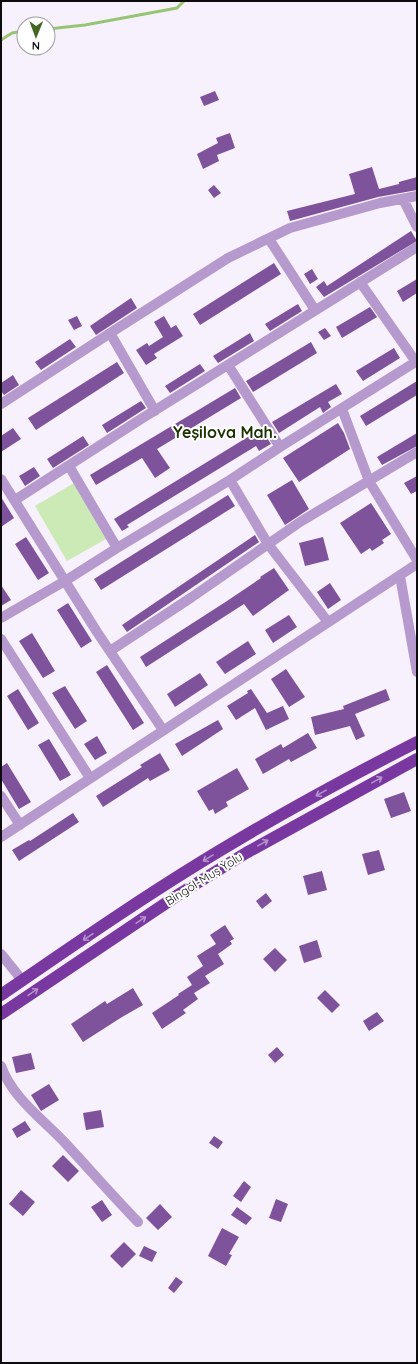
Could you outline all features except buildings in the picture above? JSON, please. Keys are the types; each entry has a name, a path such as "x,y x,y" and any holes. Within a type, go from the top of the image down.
{"highway":[{"name":"Bingöl-Muş Yolu","path":"1,995 165,885 236,840 417,742"},
{"name":"Bingöl-Muş Yolu","path":"1,1014 181,893 246,852 417,760"}],"street":[{"path":"1,404 228,258 290,228 380,203 417,196"},
{"path":"403,199 417,227"},
{"path":"269,238 316,310"},
{"path":"14,500 417,247"},
{"path":"1,618 65,581 230,480 416,362 360,282"},
{"path":"110,333 155,411"},
{"path":"228,365 280,447"},
{"path":"342,409 369,481 417,560"},
{"path":"110,651 300,522 417,452"},
{"path":"69,466 117,548"},
{"path":"1,479 110,651 163,730"},
{"path":"230,480 268,544 328,622"},
{"path":"1,837 417,564"},
{"path":"400,576 417,672"},
{"path":"1,639 90,778"},
{"path":"1,796 20,825"},
{"path":"1,954 22,980"},
{"path":"1,1066 8,1082 22,1100 66,1144 138,1222"}],"green space":[{"path":"74,483 106,539 67,561 35,506"}],"waterway":[{"path":"56,28 85,25 177,8 184,1"},
{"path":"1,40 12,33 16,32"}],"district":[{"name":"Yeşilova Mah.","path":"225,432"}]}
